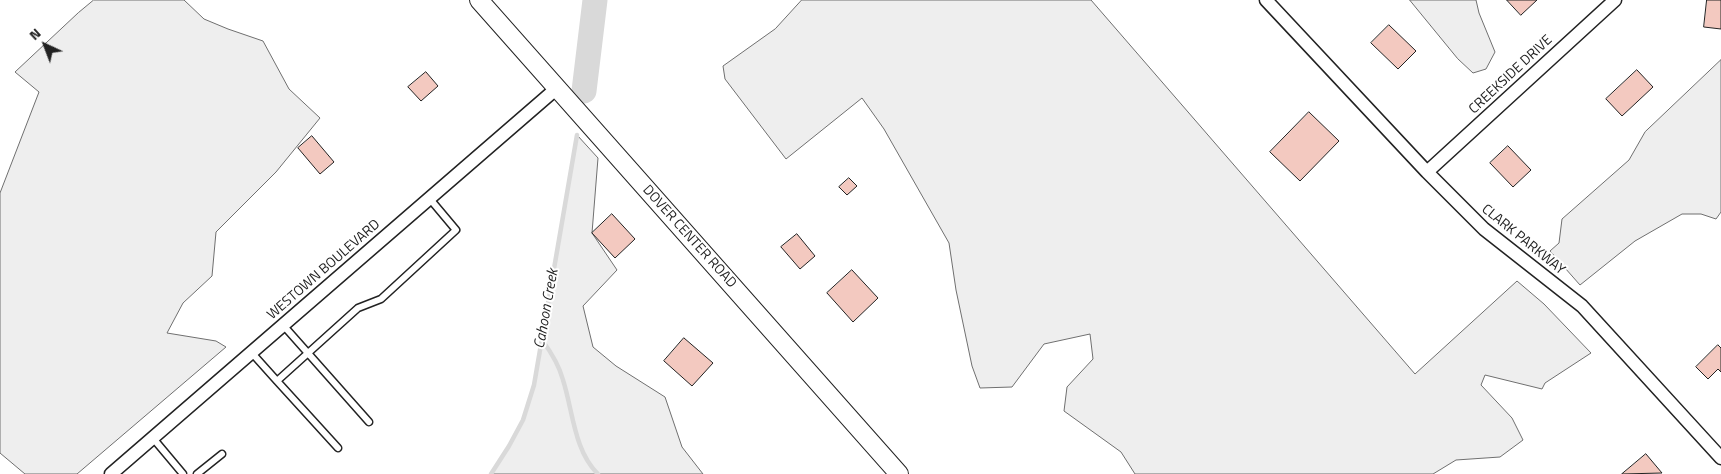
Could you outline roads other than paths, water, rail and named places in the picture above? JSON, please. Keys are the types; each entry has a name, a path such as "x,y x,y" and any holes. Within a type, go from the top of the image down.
{"street":[{"name":"DOVER CENTER ROAD","path":"479,0 900,474"},
{"name":"CLARK PARKWAY","path":"1266,0 1484,229 1582,306 1721,458"},
{"name":"CREEKSIDE DRIVE","path":"1428,172 1615,0"},
{"name":"WESTOWN BOULEVARD","path":"110,474 557,88"}],"lane":[{"path":"277,381 358,308 381,299 456,230 430,199"},
{"path":"283,325 369,422"},
{"path":"251,352 338,448"},
{"path":"152,438 183,474"},
{"path":"197,474 222,454"}],"waterway":[{"name":"Cahoon Creek","path":"584,91 595,0"},
{"name":"Cahoon Creek","path":"491,474 523,420 534,385 577,135"},
{"path":"542,340 549,349 561,374 575,430 584,454 598,474"}]}
